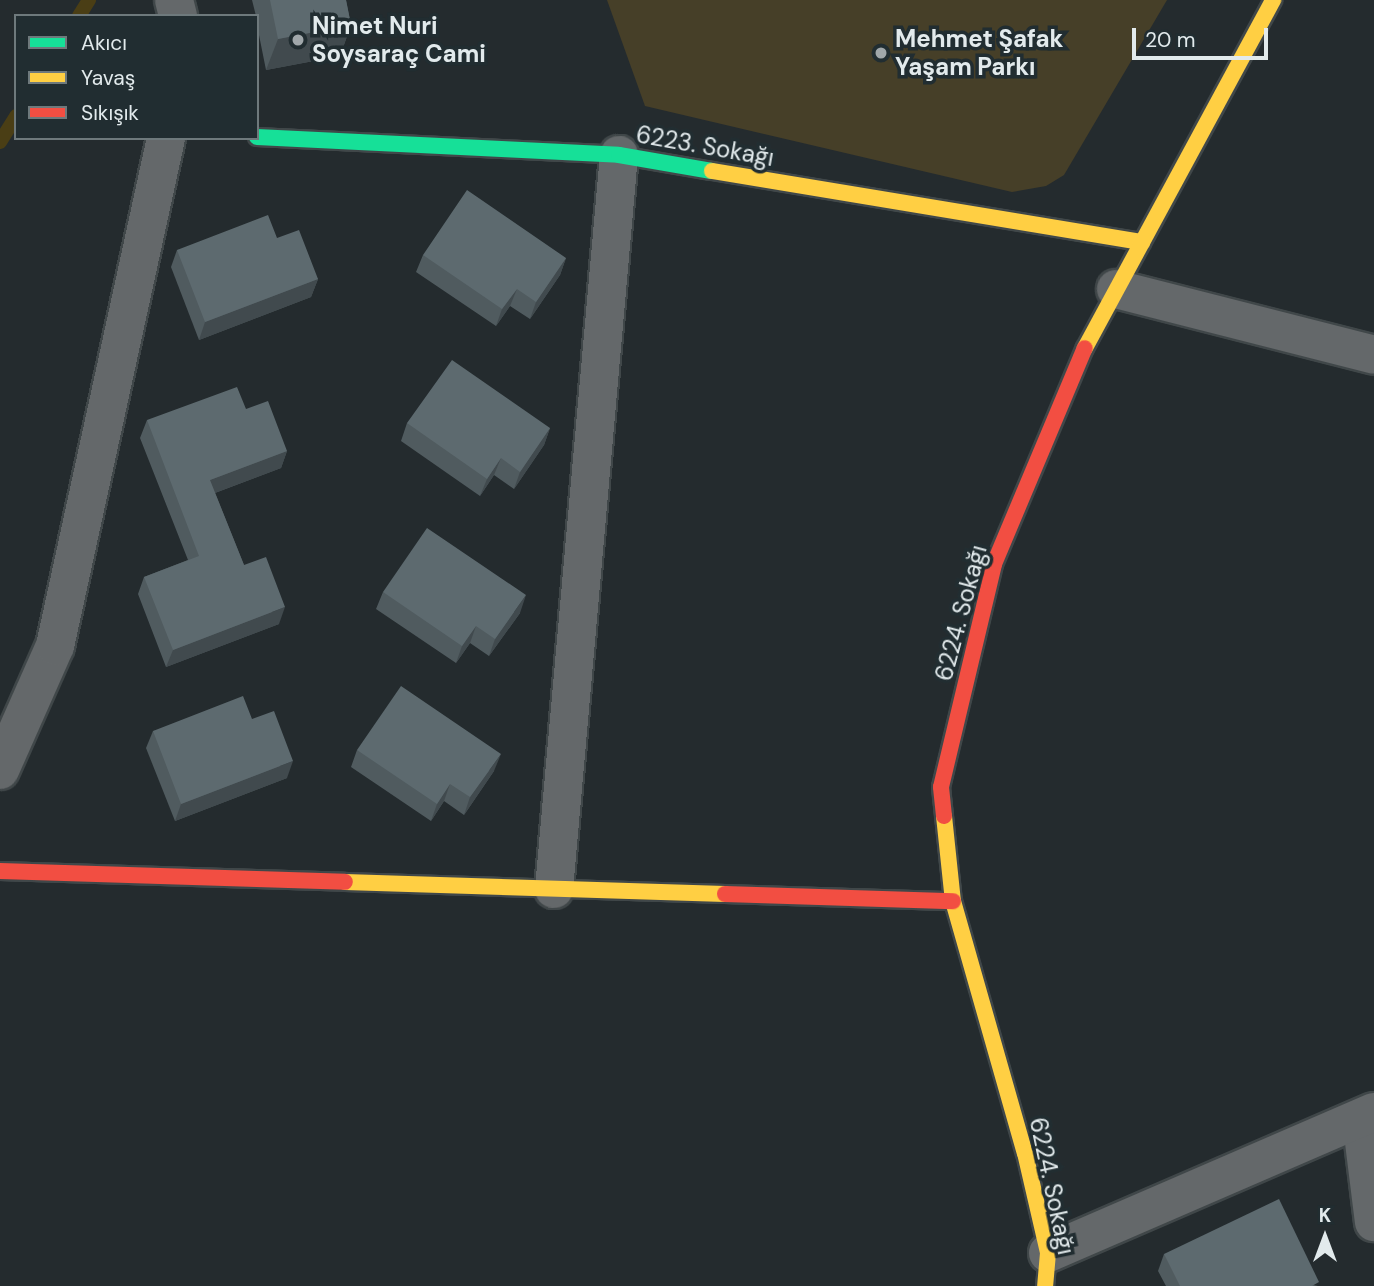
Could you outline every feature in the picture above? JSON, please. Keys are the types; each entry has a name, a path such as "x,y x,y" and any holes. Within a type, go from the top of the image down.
{"street":[{"name":"6224. Sokağı","path":"1046,1270 1025,1153 953,901 941,788 995,564 1094,328 1273,0"},
{"name":"6223. Sokağı","path":"259,137 619,155 1142,242"},
{"path":"0,770 55,646 166,140"},
{"path":"554,888 619,155"},
{"path":"1116,289 1374,355"},
{"path":"0,871 953,901"},
{"path":"1046,1270 1367,1115 1374,1222"}],"shaded area":[{"name":"Mehmet Şafak Yaşam Parkı","path":"607,0 1167,0 1064,175 1046,186 1012,192 645,106"}],"building":[{"path":"270,0 346,0 351,25 278,39"},
{"path":"467,190 566,258 536,302 517,289 502,309 423,255"},
{"path":"268,215 277,238 299,230 318,279 205,322 177,250"},
{"path":"452,360 550,428 520,472 501,458 487,479 407,423"},
{"path":"237,387 246,409 268,401 287,451 210,480 244,565 266,557 285,607 173,650 144,577 199,556 147,420"},
{"path":"427,528 526,595 495,639 476,626 462,646 383,592"},
{"path":"401,686 501,754 470,797 450,784 437,804 357,750"},
{"path":"243,696 252,719 274,711 293,761 181,804 153,731"},
{"path":"1279,1199 1319,1282 1312,1286 1180,1286 1164,1254"}],"waterway":[{"path":"80,14 89,0"},
{"path":"0,142 14,119"}],"traffic: fast":[{"path":"259,137 619,155 712,171"}],"traffic: slow":[{"path":"1085,348 1273,0"},
{"path":"712,171 1142,242"},
{"path":"944,816 953,901 1025,1153 1048,1253 1045,1286"},
{"path":"345,882 725,894"}],"traffic: jam":[{"path":"944,816 941,787 994,564 1085,348"},
{"path":"0,871 345,882"},
{"path":"725,894 953,901"}],"place":[{"name":"Nimet Nuri Soysaraç Cami","path":"298,40"},
{"name":"Mehmet Şafak Yaşam Parkı","path":"881,53"}]}
